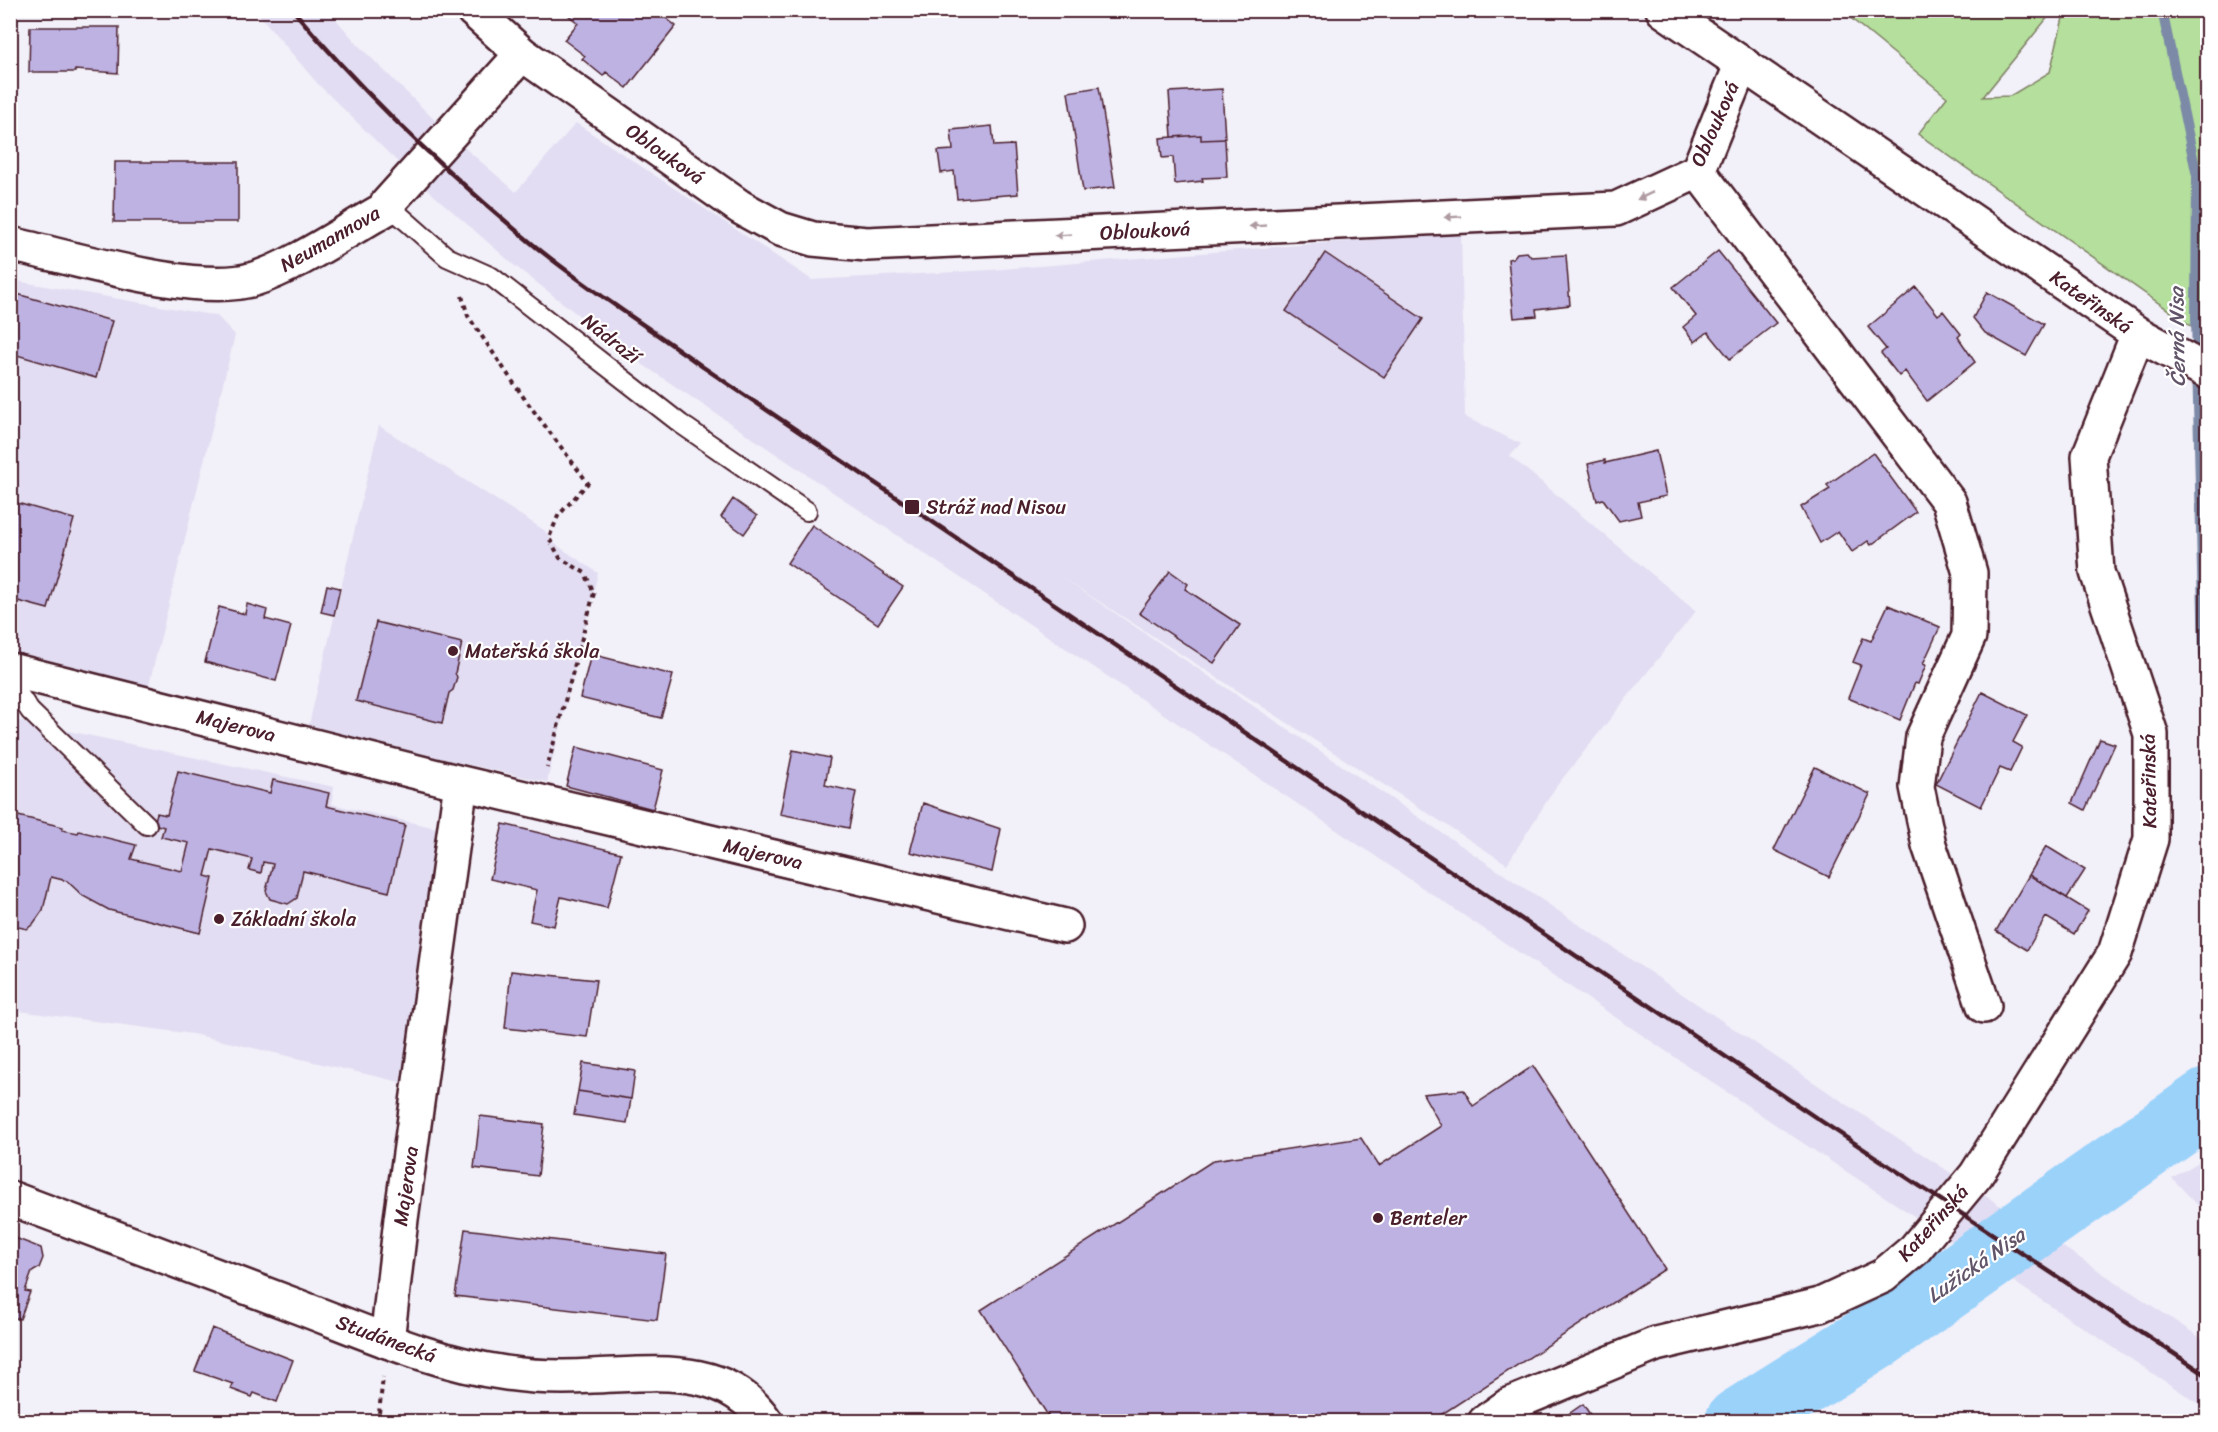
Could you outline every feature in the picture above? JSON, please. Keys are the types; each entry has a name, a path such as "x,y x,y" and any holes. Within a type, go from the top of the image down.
{"street":[{"path":"473,10 522,54"},
{"name":"Kateřinská","path":"1485,1422 1509,1404 1656,1344 1820,1305 1883,1276 1914,1250 1976,1175 2115,953 2151,839 2151,734 2097,572 2089,456 2138,334 1663,10"},
{"name":"Oblouková","path":"522,54 740,207 780,229 813,239 867,244 1616,209 1698,171 1742,63"},
{"name":"Neumannova","path":"10,243 152,276 222,285 269,274 387,208 387,204 522,54"},
{"path":"1698,171 1949,502 1970,573 1969,636 1923,737 1917,787 1929,845 1984,1006"},
{"path":"2138,334 2208,372"},
{"name":"Majerova","path":"10,670 461,783 1065,926"},
{"name":"Majerova","path":"387,1341 401,1219 461,783"},
{"name":"Studánecká","path":"10,1198 436,1358 507,1374 579,1377 655,1372 713,1380 748,1400 766,1422"}],"lane":[{"name":"Nádraží","path":"387,204 447,257 492,277 681,424 807,511"},
{"path":"10,681 30,711 147,825"}],"path":[{"path":"447,257 452,263 468,316 524,398 588,483 558,516 549,538 560,558 585,573 594,593 539,801"},
{"path":"378,1422 387,1341"}],"shaded area":[{"path":"256,11 329,11 358,45 451,136 516,192 576,123 812,280 991,270 1461,232 1465,417 1521,444 1510,456 1696,611 1555,788 1507,864 1061,577 1831,1094 2207,1342 2207,1409 1800,1141 639,362 514,265 413,177 317,83"},
{"path":"10,280 217,316 235,335 147,693 11,655"},
{"name":"Mateřská škola","path":"379,426 544,530 555,544 598,573 547,782 308,729"},
{"name":"Základní škola","path":"11,719 334,787 331,804 436,828 409,1084 193,1034 11,1010"},
{"path":"2207,1157 2207,1215 2172,1178"}],"green space":[{"path":"1842,11 2053,11 1983,97 2010,96 2050,72 2063,18 2062,11 2207,11 2207,337 1918,134 1947,97"}],"building":[{"path":"569,10 656,10 676,26 627,88 606,72 603,76 582,59 585,56 564,40 578,23 567,14"},
{"path":"30,27 119,27 118,73 75,70 75,72 29,72"},
{"path":"1099,87 1115,187 1083,191 1068,92"},
{"path":"1222,89 1225,139 1201,140 1201,135 1172,137 1169,92"},
{"path":"992,126 994,146 1014,145 1018,194 957,199 954,171 941,173 938,151 953,150 951,130"},
{"path":"1201,135 1201,140 1225,139 1227,177 1202,178 1203,181 1175,184 1173,157 1162,158 1160,138"},
{"path":"115,162 238,162 238,222 114,222"},
{"path":"1718,251 1776,323 1730,359 1708,332 1695,342 1683,327 1696,316 1673,287"},
{"path":"1527,252 1531,257 1566,255 1570,305 1536,309 1537,316 1514,318 1508,259 1513,258 1517,253"},
{"path":"1325,253 1423,319 1384,377 1286,311"},
{"path":"1916,287 1938,315 1943,311 1961,334 1958,337 1975,362 1927,401 1905,371 1899,376 1881,353 1886,349 1868,327"},
{"path":"10,292 112,321 96,378 10,353"},
{"path":"1987,292 2044,324 2026,356 1985,333 1973,318"},
{"path":"1656,451 1666,496 1638,502 1641,516 1619,521 1603,499 1597,501 1588,464 1605,460 1605,463"},
{"path":"1873,453 1916,512 1871,545 1868,541 1852,552 1838,531 1820,543 1801,507 1830,489 1827,485"},
{"path":"733,499 757,516 744,534 721,517"},
{"path":"10,501 74,519 48,609 14,600 10,614"},
{"path":"812,525 903,587 878,624 787,563"},
{"path":"1170,571 1188,584 1185,589 1240,625 1214,663 1139,613"},
{"path":"327,585 340,588 334,615 321,612"},
{"path":"247,604 267,610 265,619 291,626 276,681 205,662 219,607 245,614"},
{"path":"1888,605 1940,627 1923,664 1926,665 1918,684 1915,683 1900,720 1848,698 1861,665 1853,662 1863,638 1871,641"},
{"path":"376,622 462,643 455,673 457,677 453,690 449,693 442,723 356,701"},
{"path":"591,654 673,675 661,718 580,698"},
{"path":"1982,692 2027,715 2013,742 2022,747 2010,772 2000,768 1981,807 1936,784"},
{"path":"2100,739 2115,744 2085,810 2072,803"},
{"path":"576,747 663,770 653,809 566,786"},
{"path":"793,750 830,758 825,785 856,792 849,828 780,814"},
{"path":"1815,767 1870,794 1829,877 1774,850"},
{"path":"178,771 270,793 273,780 329,793 326,806 405,825 389,892 303,871 297,898 288,904 270,899 266,891 273,864 263,862 261,873 249,870 252,859 212,849 205,876 213,878 200,933 109,910 83,896 67,881 51,877 43,910 33,924 27,929 10,925 10,814 63,827 62,830 78,833 79,831 136,845 131,859 182,871 189,843 161,837 164,827 154,824 157,813 167,815"},
{"path":"923,803 1001,829 992,872 910,852"},
{"path":"503,824 621,853 607,908 561,897 554,926 530,921 537,890 490,879"},
{"path":"2046,846 2085,870 2067,898 2029,875"},
{"path":"2029,875 2088,911 2074,934 2046,917 2027,950 1996,931"},
{"path":"511,971 596,980 587,1037 505,1028"},
{"path":"583,1063 635,1071 631,1099 578,1091"},
{"name":"Benteler","path":"1533,1066 1665,1269 1430,1422 1052,1422 981,1310 1214,1160 1361,1138 1379,1166 1441,1126 1423,1094 1464,1090 1473,1106"},
{"path":"578,1091 631,1099 627,1123 574,1115"},
{"path":"480,1116 544,1124 538,1176 474,1168"},
{"path":"465,1229 666,1254 657,1320 455,1296"},
{"path":"10,1236 41,1248 43,1258 39,1268 32,1272 25,1291 30,1292 20,1319 10,1317"},
{"path":"212,1328 293,1360 277,1402 254,1393 252,1397 231,1389 233,1384 195,1371"},
{"path":"1583,1404 1595,1422 1557,1422"}],"waterway":[{"name":"Černá Nisa","path":"2162,10 2197,176 2196,317 2204,655 2208,666"},
{"name":"Lužická Nisa","path":"1739,1422 1876,1336 2208,1102"}],"railway":[{"path":"293,10 348,72 436,160 530,242 593,290 703,367 1815,1117 2208,1376"}],"place":[{"name":"Stráž nad Nisou","path":"912,507"},
{"name":"Mateřská škola","path":"453,651"},
{"name":"Základní škola","path":"219,919"},
{"name":"Benteler","path":"1378,1218"}]}
